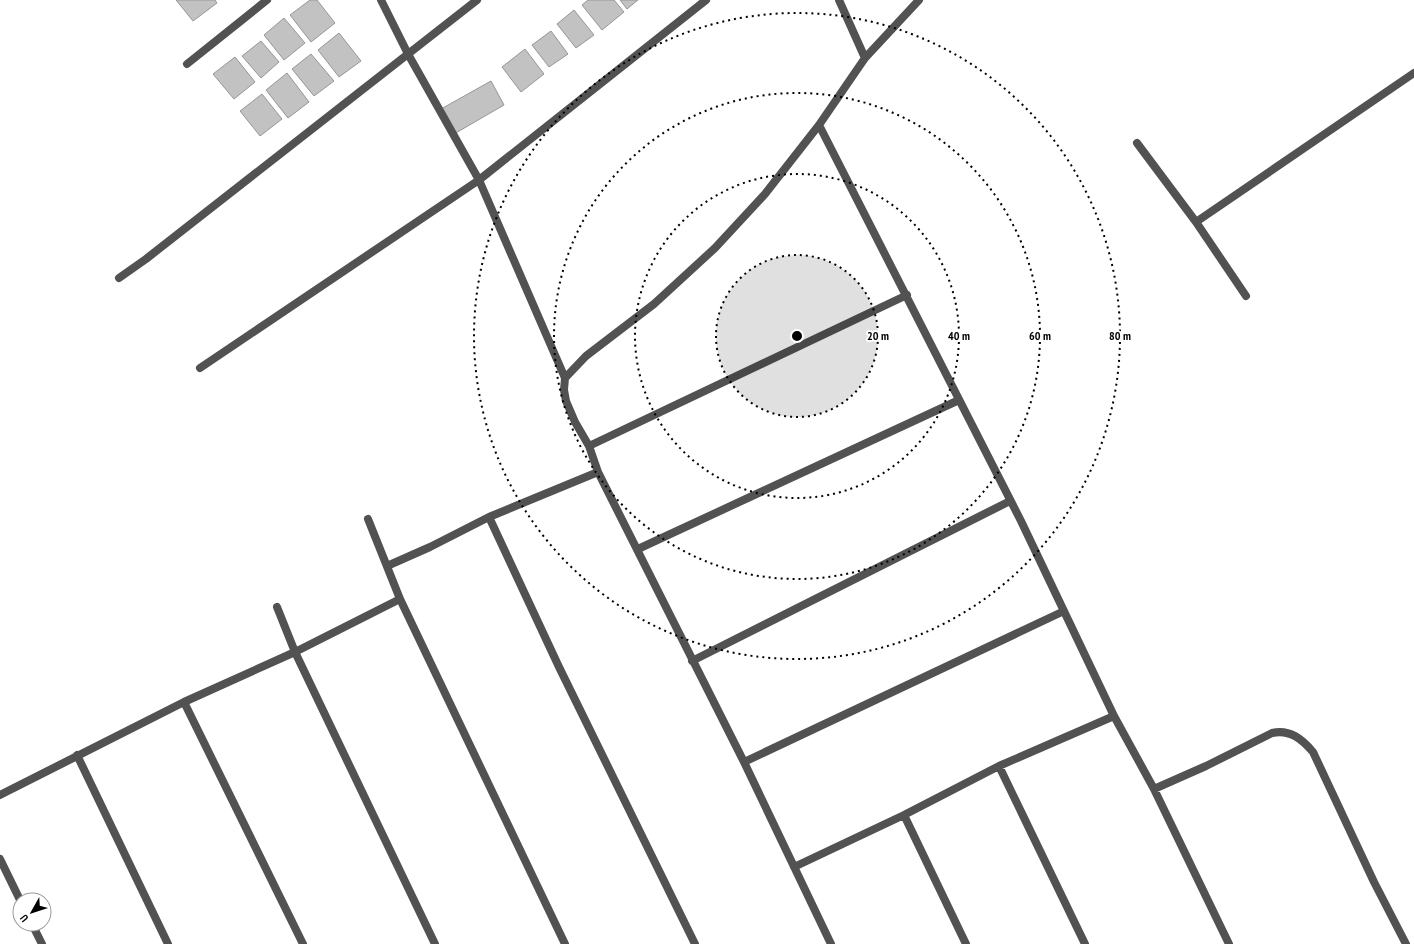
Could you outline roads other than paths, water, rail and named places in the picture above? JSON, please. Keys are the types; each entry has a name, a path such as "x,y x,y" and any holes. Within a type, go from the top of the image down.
{"street":[{"path":"187,64 267,0"},
{"path":"382,0 408,54 479,180 550,347 565,378 564,390 566,401 589,446 598,472 744,762 830,944"},
{"path":"119,278 146,259 477,0"},
{"path":"200,368 479,180 706,0"},
{"path":"839,0 865,58"},
{"path":"565,378 586,356 654,304 715,248 765,194 819,125 865,58 919,0"},
{"path":"1196,222 1414,73"},
{"path":"819,125 907,295 1010,501 1114,716 1154,789 1229,944"},
{"path":"1137,143 1196,222 1246,296"},
{"path":"589,446 907,295"},
{"path":"638,549 959,400"},
{"path":"387,566 430,547 489,517 598,472"},
{"path":"692,661 1010,501"},
{"path":"489,517 559,667 695,944"},
{"path":"368,519 400,599 565,944"},
{"path":"0,794 184,702 295,652 400,599"},
{"path":"277,607 295,652 435,944"},
{"path":"744,762 1064,611"},
{"path":"184,702 303,944"},
{"path":"794,868 904,815 999,766 1114,716"},
{"path":"1154,789 1206,766 1272,733 1280,731 1298,737 1313,752 1374,882 1406,944"},
{"path":"77,755 168,944"},
{"path":"999,766 1085,944"},
{"path":"904,815 966,944"},
{"path":"0,859 16,892"},
{"path":"36,932 42,944"}]}
